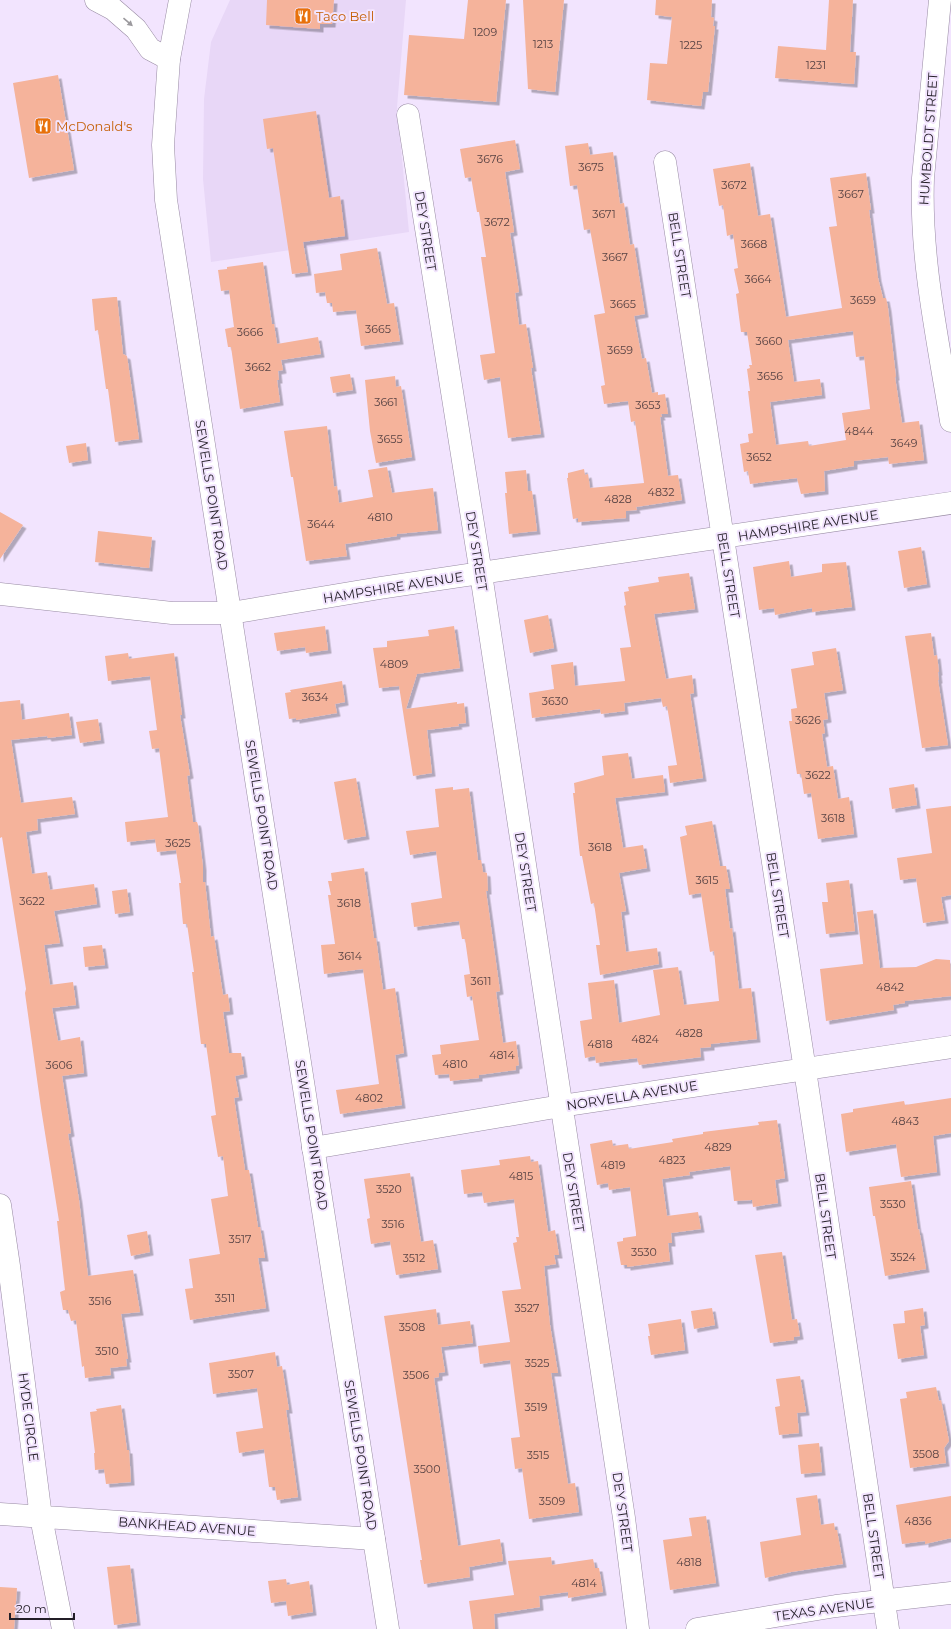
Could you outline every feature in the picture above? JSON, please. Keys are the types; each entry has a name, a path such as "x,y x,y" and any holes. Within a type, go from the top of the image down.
{"street":[{"path":"96,0 113,10 136,29 150,49 169,59"},
{"name":"SEWELLS POINT ROAD","path":"180,0 169,59 163,145 166,200 388,1629"},
{"name":"HUMBOLDT STREET","path":"940,0 922,202 924,249 951,421"},
{"name":"DEY STREET","path":"408,115 481,574 624,1518 638,1629"},
{"name":"BELL STREET","path":"665,162 805,1070 826,1221 854,1396 888,1629"},
{"name":"HAMPSHIRE AVENUE","path":"0,594 172,612 231,613 372,589 951,503"},
{"name":"NORVELLA AVENUE","path":"314,1148 561,1106 951,1048"},
{"name":"HYDE CIRCLE","path":"0,1207 10,1266 41,1517 62,1629"},
{"name":"BANKHEAD AVENUE","path":"0,1514 374,1539"},
{"name":"TEXAS AVENUE","path":"697,1629 836,1606 951,1593"}],"shaded area":[{"path":"230,0 406,0 397,107 409,232 211,262 203,179 204,99 211,42"}],"building":[{"name":"Taco Bell","path":"267,0 334,0 332,24 320,24 320,29 266,25"},
{"path":"468,0 506,0 496,102 404,95 409,35 464,39"},
{"path":"523,0 564,0 555,92 528,89"},
{"path":"656,0 712,0 711,17 714,18 713,26 715,26 708,92 703,92 701,106 647,100 650,63 667,64 672,17 655,15"},
{"path":"829,0 853,0 850,52 856,52 854,84 775,78 778,46 826,50"},
{"name":"McDonald's","path":"58,75 74,170 29,178 13,83"},
{"path":"316,111 329,198 340,196 345,236 303,242 308,272 292,274 273,148 267,149 263,119"},
{"path":"515,140 520,169 505,172 514,232 510,233 519,292 515,293 519,325 526,324 541,434 508,438 500,377 484,380 480,355 495,353 481,257 486,257 479,212 477,212 471,177 465,178 460,149"},
{"path":"588,143 590,155 613,152 620,204 624,203 630,245 634,244 645,314 634,316 642,359 646,358 652,393 658,392 658,395 665,394 668,414 661,414 662,417 660,417 668,476 678,475 682,500 636,507 637,510 626,511 626,518 578,522 578,518 573,519 567,478 568,473 584,469 585,475 588,474 590,488 644,483 635,421 631,422 628,401 604,404 601,386 605,385 594,315 605,313 590,229 584,230 577,185 570,186 565,146"},
{"path":"750,163 758,216 770,214 786,317 842,308 829,227 837,226 830,178 866,173 871,210 869,210 878,278 883,298 886,298 888,308 895,377 902,423 919,421 924,460 889,464 888,457 854,461 854,466 824,471 825,491 801,494 797,478 750,484 748,471 744,472 740,444 749,442 748,434 753,433 747,369 750,368 749,365 752,365 747,332 741,332 736,294 739,293 734,269 738,268 733,234 727,236 723,205 719,206 713,169","holes":["853,331 856,357 864,356 870,409 842,413 846,440 809,446 808,441 776,445 770,402 822,395 820,379 794,382 788,340"]},
{"path":"377,248 387,304 394,303 400,341 361,346 356,310 333,312 332,303 327,303 325,292 316,293 314,274 342,270 340,254"},
{"path":"263,262 272,324 274,324 277,344 318,337 321,354 281,360 283,370 278,371 279,380 277,380 280,402 240,409 231,347 228,347 225,329 234,327 229,290 221,291 218,270 227,269 227,267"},
{"path":"117,297 123,354 127,356 139,439 115,442 98,330 95,331 92,299"},
{"path":"350,374 353,390 333,393 330,377"},
{"path":"395,376 396,387 401,386 412,457 376,463 370,431 365,380"},
{"path":"327,426 334,487 337,486 339,503 373,497 368,470 387,467 392,493 433,488 438,530 397,534 397,536 345,544 347,556 306,561 284,431"},
{"path":"86,443 88,460 69,463 66,446"},
{"path":"526,470 528,491 532,491 537,531 509,534 505,493 507,493 505,472"},
{"path":"0,512 23,525 0,559"},
{"path":"98,531 152,537 149,568 95,562"},
{"path":"921,547 927,584 904,588 898,551"},
{"path":"789,561 791,577 822,572 822,564 846,562 852,607 812,612 812,608 775,615 774,608 759,610 753,567"},
{"path":"689,573 695,609 654,614 666,679 692,675 694,693 690,694 703,778 670,783 668,766 677,765 667,706 663,707 661,698 624,703 625,711 601,714 600,709 532,718 529,693 554,689 551,665 573,662 575,686 625,681 620,648 631,647 624,606 626,605 624,592 629,591 628,587 659,582 658,577"},
{"path":"548,615 554,648 530,653 524,620"},
{"path":"325,626 328,650 306,653 305,647 277,651 274,633"},
{"path":"454,626 460,668 417,674 406,709 457,702 457,704 464,703 466,723 458,724 459,726 427,730 432,773 413,776 399,686 379,688 373,648 387,647 387,641 429,636 428,630"},
{"path":"931,633 934,656 937,655 939,672 938,680 948,745 922,748 905,636"},
{"path":"836,648 843,690 824,693 828,719 823,720 825,733 822,734 827,767 833,766 838,799 849,797 854,834 818,839 811,793 804,794 801,774 797,774 789,721 792,721 791,709 797,708 791,669 814,665 812,652"},
{"path":"128,653 129,659 174,653 182,715 180,715 190,775 187,776 193,822 197,822 198,825 203,867 203,882 205,882 211,937 214,936 223,995 228,994 230,1011 223,1012 229,1053 241,1053 244,1074 235,1076 239,1097 234,1098 245,1170 249,1170 258,1227 260,1227 265,1258 258,1258 266,1308 190,1320 185,1289 193,1288 189,1259 220,1254 211,1199 228,1196 223,1156 218,1157 211,1116 216,1115 206,1044 201,1044 192,972 194,972 187,924 183,924 179,883 181,883 176,850 157,852 155,839 127,842 125,822 168,817 159,748 152,749 149,731 157,730 150,676 108,681 105,656"},
{"path":"342,681 345,702 335,704 337,713 296,720 296,718 289,719 285,693 291,692 290,690"},
{"path":"20,700 22,720 69,713 72,735 11,740 21,803 72,797 75,814 37,819 38,830 26,832 32,874 47,872 50,890 94,884 97,904 54,911 60,943 44,945 50,985 73,982 76,1005 52,1008 58,1041 80,1037 84,1073 62,1076 71,1133 68,1134 79,1200 88,1276 133,1270 140,1312 121,1314 128,1359 126,1359 127,1366 110,1368 111,1375 85,1378 84,1366 82,1367 76,1320 71,1321 68,1310 63,1310 60,1292 65,1290 57,1221 59,1221 41,1108 25,993 26,989 2,837 0,838 0,702"},
{"path":"98,719 101,740 80,743 76,722"},
{"path":"628,753 632,779 663,775 665,792 615,798 623,848 643,845 647,868 619,873 626,911 621,912 626,952 657,948 659,964 600,975 596,945 600,945 594,903 591,904 582,856 580,856 573,793 575,793 574,783 604,775 602,756"},
{"path":"356,778 366,836 344,840 334,782"},
{"path":"914,784 917,805 892,809 889,788"},
{"path":"453,787 453,790 469,788 478,860 481,860 483,872 487,873 488,891 486,891 500,991 496,992 503,1043 516,1041 519,1065 516,1066 516,1070 479,1075 479,1078 450,1081 449,1074 435,1075 432,1055 441,1054 440,1045 479,1040 472,996 467,997 464,975 470,974 465,939 462,939 459,921 414,927 411,903 442,898 436,851 410,855 406,831 439,827 435,789"},
{"path":"951,806 951,895 941,897 945,920 923,923 916,878 900,880 897,858 932,853 926,809"},
{"path":"712,821 720,866 726,866 730,889 725,889 730,929 732,928 739,989 751,988 757,1039 711,1044 711,1047 700,1048 701,1057 639,1065 637,1058 596,1063 595,1056 585,1058 580,1021 592,1019 588,983 614,980 619,1023 660,1015 653,970 678,967 684,1005 719,1001 714,951 710,952 701,893 689,895 680,837 687,835 685,826"},
{"path":"364,868 383,990 395,988 404,1053 395,1055 402,1105 340,1114 336,1090 379,1084 363,969 324,974 321,945 335,944 328,895 331,895 328,881 332,881 331,873"},
{"path":"849,880 855,931 826,934 822,902 828,902 826,883"},
{"path":"127,889 130,912 115,914 112,891"},
{"path":"873,910 880,968 916,967 936,959 950,960 951,996 905,1001 905,1003 893,1005 894,1010 826,1021 820,969 863,964 857,912"},
{"path":"102,945 105,965 85,967 83,947"},
{"path":"951,1098 951,1133 933,1136 937,1172 901,1177 896,1144 846,1152 841,1114 853,1112 853,1109 904,1101 905,1105"},
{"path":"777,1120 785,1178 775,1180 778,1203 753,1207 752,1200 734,1201 730,1166 689,1172 690,1175 662,1179 667,1216 698,1212 701,1229 671,1233 672,1243 668,1243 670,1261 627,1267 627,1265 621,1265 617,1242 623,1241 623,1238 636,1236 630,1187 609,1190 608,1183 597,1185 590,1144 612,1140 613,1146 628,1144 629,1149 673,1142 672,1139 703,1134 703,1132 759,1125 758,1122"},
{"path":"530,1156 531,1162 538,1161 548,1232 555,1230 559,1255 554,1255 556,1264 544,1266 550,1325 558,1373 551,1373 568,1484 575,1483 579,1512 529,1519 522,1468 515,1469 511,1438 520,1437 510,1360 480,1364 478,1346 510,1342 502,1291 521,1289 513,1243 517,1242 516,1237 519,1237 514,1199 484,1203 482,1192 464,1194 461,1170 500,1165 499,1160"},
{"path":"410,1173 421,1242 433,1240 438,1269 396,1275 390,1241 371,1244 367,1219 370,1218 364,1179"},
{"path":"911,1181 918,1230 919,1229 926,1269 885,1276 869,1187"},
{"path":"147,1231 150,1252 131,1256 127,1235"},
{"path":"782,1252 792,1320 797,1319 800,1336 794,1337 794,1340 770,1343 755,1255"},
{"path":"712,1308 715,1325 694,1329 691,1311"},
{"path":"923,1308 925,1325 920,1326 924,1355 898,1359 893,1324 905,1323 904,1311"},
{"path":"436,1309 438,1325 470,1321 473,1343 441,1347 445,1372 439,1373 439,1377 434,1378 458,1546 500,1539 503,1561 469,1567 470,1577 424,1584 420,1560 422,1560 384,1316"},
{"path":"681,1319 685,1350 651,1355 648,1324"},
{"path":"275,1352 277,1367 282,1366 289,1410 286,1410 298,1497 277,1500 275,1487 269,1487 264,1449 239,1453 236,1432 263,1428 257,1388 213,1394 209,1363"},
{"path":"800,1376 806,1412 797,1413 799,1433 779,1435 775,1407 780,1406 776,1379"},
{"path":"936,1387 939,1401 941,1400 949,1441 944,1448 946,1463 910,1468 900,1399 907,1398 906,1392"},
{"path":"121,1405 127,1450 129,1450 131,1482 106,1484 104,1469 95,1470 95,1453 90,1412 97,1411 96,1409"},
{"path":"819,1443 822,1472 801,1474 798,1445"},
{"path":"817,1495 821,1525 834,1523 835,1530 837,1530 843,1564 791,1572 765,1578 760,1542 801,1535 796,1498"},
{"path":"951,1496 951,1538 925,1544 925,1541 902,1544 896,1505"},
{"path":"706,1516 716,1583 670,1590 663,1540 692,1536 689,1518"},
{"path":"551,1557 552,1565 593,1559 595,1568 599,1568 603,1592 568,1598 568,1592 539,1596 540,1607 494,1614 495,1629 473,1629 469,1601 514,1595 508,1561"},
{"path":"130,1565 137,1622 114,1625 107,1567"},
{"path":"286,1579 287,1585 309,1581 313,1612 288,1616 286,1601 271,1603 268,1581"},
{"path":"0,1587 17,1588 14,1629 0,1629"}],"place":[{"name":"Taco Bell","path":"303,16"},
{"name":"McDonald's","path":"43,126"}]}
